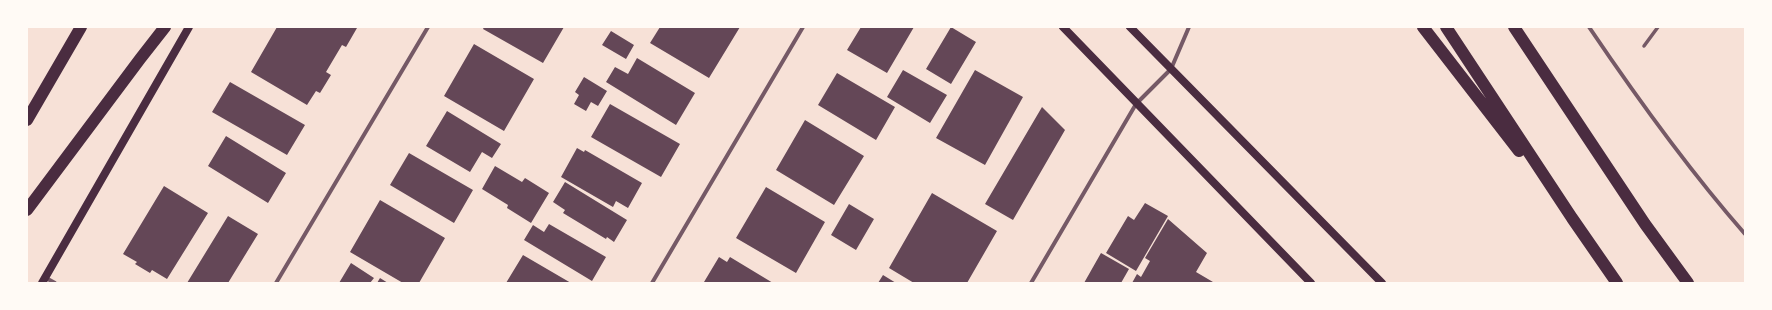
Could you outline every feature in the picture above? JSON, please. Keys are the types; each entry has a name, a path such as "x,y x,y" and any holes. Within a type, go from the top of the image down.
{"highway":[{"path":"27,120 81,27"},
{"path":"27,210 165,27"},
{"path":"1423,27 1572,218"},
{"path":"1446,27 1572,218 1617,283"},
{"path":"1514,27 1641,218 1688,283"},
{"path":"1522,27 1566,104"}],"main road":[{"path":"44,280 189,27"},
{"path":"1063,27 1311,283"},
{"path":"1130,27 1382,283"}],"street":[{"path":"276,283 428,27"},
{"path":"652,283 803,27"},
{"path":"1031,283 1136,104 1171,69 1190,27"},
{"path":"1589,27 1618,71 1708,192 1745,234"},
{"path":"1644,46 1658,27"},
{"path":"44,280 55,283"}],"building":[{"path":"277,27 357,28 346,47 342,45 326,72 331,75 320,93 316,91 307,105 251,72"},
{"path":"484,27 564,27 543,63 483,29"},
{"path":"660,27 740,27 709,78 650,43"},
{"path":"861,27 914,27 887,73 847,50"},
{"path":"951,27 976,42 951,84 926,69"},
{"path":"611,31 634,45 626,59 602,45"},
{"path":"474,44 534,79 504,131 444,96"},
{"path":"637,58 695,93 676,125 606,82 615,67 628,74"},
{"path":"903,70 947,95 930,123 887,97"},
{"path":"975,70 1023,97 985,165 936,138"},
{"path":"837,73 895,107 876,140 818,105"},
{"path":"584,77 607,91 598,106 591,102 586,111 574,104 579,95 575,92"},
{"path":"230,82 305,125 287,155 212,112"},
{"path":"610,104 680,144 661,177 591,137"},
{"path":"1042,107 1065,130 1013,220 985,204"},
{"path":"447,111 501,144 492,158 482,152 470,172 426,146"},
{"path":"805,120 864,156 834,205 776,170"},
{"path":"226,136 286,173 268,203 208,166"},
{"path":"577,148 584,152 585,150 642,183 628,208 616,201 613,207 561,177"},
{"path":"409,153 473,190 454,223 390,185"},
{"path":"495,166 522,182 525,178 549,193 531,223 507,208 508,205 482,189"},
{"path":"565,182 627,220 614,242 607,237 606,239 563,213 565,210 553,202"},
{"path":"164,186 208,213 167,279 152,270 150,273 135,264 137,262 123,254"},
{"path":"766,187 825,222 796,273 736,238"},
{"path":"932,193 997,231 967,283 914,283 889,268"},
{"path":"380,200 445,238 419,283 403,283 350,252"},
{"path":"1145,203 1168,216 1136,271 1106,253 1128,216 1134,220"},
{"path":"849,204 874,219 856,250 831,235"},
{"path":"228,216 258,234 228,283 187,283"},
{"path":"1168,219 1207,253 1196,272 1213,282 1212,283 1132,283 1137,274 1141,277 1150,261 1145,258"},
{"path":"549,224 606,257 592,281 524,240 533,225 544,232"},
{"path":"1101,253 1129,269 1121,283 1084,283"},
{"path":"523,255 571,283 506,283"},
{"path":"719,257 727,262 730,257 773,283 704,282"},
{"path":"351,263 374,278 370,283 339,283"},
{"path":"883,275 896,283 878,283"},
{"path":"380,278 388,283 377,283"}]}
